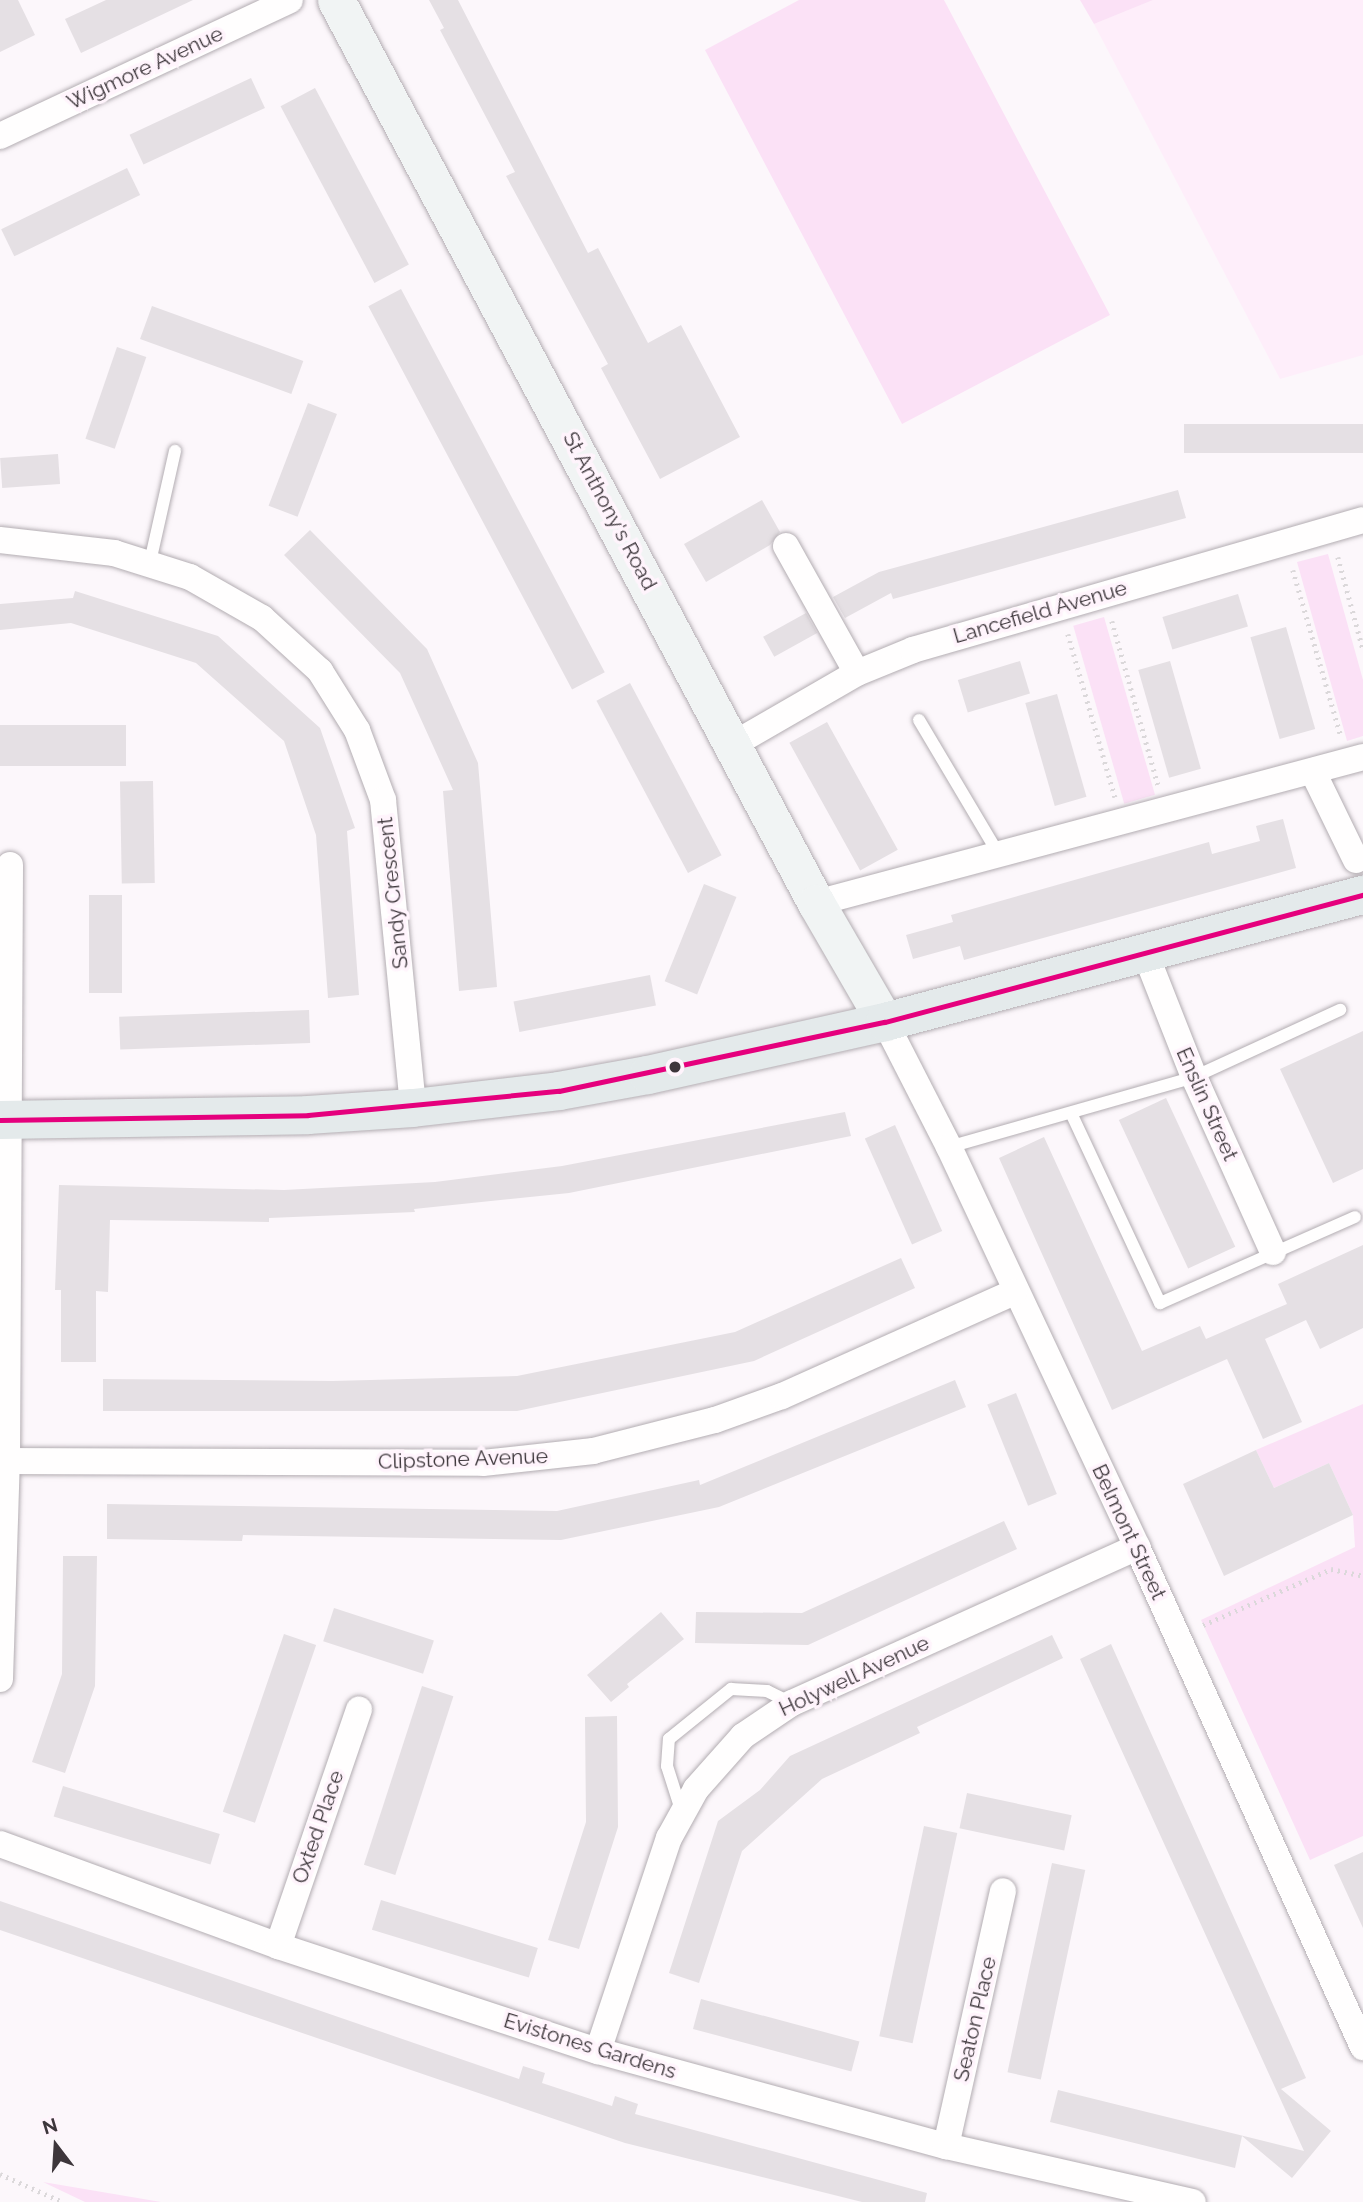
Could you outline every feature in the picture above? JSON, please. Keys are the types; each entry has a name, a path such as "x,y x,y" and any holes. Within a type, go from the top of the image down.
{"main road":[{"path":"5,1120 308,1115 412,1108 648,1075 885,1022 1146,955 1359,877"}],"street":[{"name":"Wigmore Avenue","path":"0,136 290,0"},
{"name":"St Anthony's Road","path":"336,0 734,744 816,903 885,1022"},
{"name":"Lancefield Avenue","path":"734,744 857,673 913,650 1363,520"},
{"name":"Sandy Crescent","path":"0,540 76,546 150,562 226,595 272,626 320,671 358,730 379,790 389,836 412,1108"},
{"path":"786,546 857,673"},
{"path":"816,903 1122,824 1356,759"},
{"path":"1313,772 1359,877"},
{"path":"0,1679 10,865"},
{"name":"Enslin Street","path":"1146,955 1194,1077 1273,1252"},
{"name":"Belmont Street","path":"885,1022 949,1147 1014,1292 1137,1547 1363,2047"},
{"name":"Clipstone Avenue","path":"4,1461 484,1462 593,1451 715,1420 782,1396 1014,1292"},
{"name":"Holywell Avenue","path":"598,2051 656,1873 682,1813 703,1779 743,1736 792,1703 1137,1547"},
{"name":"Oxted Place","path":"278,1945 359,1709"},
{"name":"Evistones Gardens","path":"0,1844 278,1945 598,2051 946,2146 1193,2202"},
{"name":"Seaton Place","path":"946,2146 1003,1891"}],"lane":[{"path":"150,562 175,451"},
{"path":"919,720 999,855"},
{"path":"949,1147 1194,1077 1340,1010"},
{"path":"1071,1113 1160,1303 1355,1217"},
{"path":"682,1813 667,1766 669,1739 731,1689 766,1691 792,1703"}],"path":[{"path":"1330,529 1363,649"},
{"path":"1285,542 1356,759"},
{"path":"1104,593 1166,812"},
{"path":"1060,606 1122,824"},
{"path":"1177,1636 1331,1569 1363,1576"},
{"path":"0,2174 64,2202"}],"shaded area":[{"path":"799,0 944,0 1110,315 902,424 705,50"},
{"path":"1080,0 1153,0 1094,24"},
{"path":"1153,0 1363,0 1363,355 1280,379 1094,24"},
{"path":"1328,554 1363,680 1363,736 1347,741 1297,562"},
{"path":"1104,617 1155,795 1124,804 1073,626"},
{"path":"1363,1404 1363,1836 1310,1860 1201,1620 1355,1547 1353,1515 1329,1463 1274,1488 1256,1450"},
{"path":"43,2182 161,2202 85,2202"}],"building":[{"path":"0,0 18,0 35,35 0,52"},
{"path":"106,0 193,0 81,53 65,19"},
{"path":"429,0 458,0 588,253 598,248 648,343 681,325 740,437 660,479 601,368 608,364 506,176 515,172 440,30 444,28"},
{"path":"251,78 265,108 144,165 130,135"},
{"path":"315,88 409,265 374,283 281,106"},
{"path":"127,168 140,195 14,256 1,229"},
{"path":"401,289 605,672 572,690 368,306"},
{"path":"152,306 303,361 291,394 140,339"},
{"path":"117,347 146,357 115,449 85,439"},
{"path":"308,403 337,414 298,517 269,506"},
{"path":"1184,424 1363,424 1363,453 1184,453"},
{"path":"58,454 60,484 2,488 0,458"},
{"path":"1178,490 1186,518 893,599 891,593 845,618 833,597 879,572"},
{"path":"762,500 780,532 770,545 706,582 684,544"},
{"path":"310,530 427,649 478,763 497,987 459,991 443,791 453,790 400,673 284,555"},
{"path":"75,591 218,636 320,728 355,828 347,831 359,995 328,998 316,835 284,741 196,663 71,623 0,630 0,604 73,598"},
{"path":"1238,594 1248,627 1172,650 1162,617"},
{"path":"806,613 817,633 774,657 763,637"},
{"path":"1286,627 1315,729 1280,739 1250,637"},
{"path":"1020,661 1030,694 968,713 958,680"},
{"path":"1170,661 1201,769 1169,778 1138,670"},
{"path":"630,683 722,855 688,873 596,701"},
{"path":"1057,694 1086,797 1055,806 1025,703"},
{"path":"827,722 898,850 860,871 789,743"},
{"path":"0,725 126,725 126,766 0,766"},
{"path":"153,781 155,883 122,884 120,782"},
{"path":"1283,819 1296,868 964,960 960,946 913,959 906,935 953,922 951,915 1209,842 1212,854 1260,841 1256,826"},
{"path":"704,884 736,897 697,994 665,981"},
{"path":"89,895 122,895 122,993 89,993"},
{"path":"650,975 656,1005 519,1032 514,1002"},
{"path":"309,1010 310,1043 120,1050 119,1017"},
{"path":"1363,1031 1363,1169 1333,1183 1280,1069"},
{"path":"1166,1098 1235,1247 1188,1269 1119,1120"},
{"path":"845,1112 851,1136 569,1193 414,1209 415,1212 269,1218 269,1222 110,1220 108,1292 96,1291 96,1362 61,1362 61,1290 55,1290 59,1185 284,1190 435,1182 562,1166"},
{"path":"895,1125 942,1231 912,1244 865,1138"},
{"path":"1044,1137 1142,1351 1200,1326 1206,1339 1287,1304 1278,1284 1363,1245 1363,1328 1320,1349 1306,1320 1265,1339 1302,1422 1263,1439 1227,1359 1112,1410 999,1158"},
{"path":"901,1258 915,1288 754,1361 517,1411 103,1411 103,1379 333,1381 517,1376 735,1332"},
{"path":"955,1380 966,1407 719,1507 561,1540 243,1535 242,1541 107,1539 107,1504 557,1511 699,1480 700,1485"},
{"path":"1016,1393 1057,1494 1028,1506 987,1405"},
{"path":"1256,1450 1274,1488 1329,1463 1353,1515 1224,1576 1183,1484"},
{"path":"1004,1521 1017,1549 808,1645 695,1643 696,1612 802,1613"},
{"path":"63,1556 97,1556 95,1686 65,1773 32,1762 62,1674"},
{"path":"334,1608 434,1640 423,1674 323,1641"},
{"path":"661,1612 684,1639 627,1684 629,1687 611,1702 587,1675"},
{"path":"284,1634 316,1645 255,1823 223,1812"},
{"path":"1052,1635 1063,1658 917,1727 920,1733 822,1779 742,1851 699,1983 669,1973 718,1821 760,1790 790,1756"},
{"path":"1111,1644 1306,2078 1281,2089 1331,2131 1292,2178 1242,2136 1235,2168 1050,2122 1058,2090 1304,2151 1080,1659"},
{"path":"422,1686 453,1696 395,1875 364,1865"},
{"path":"617,1716 618,1827 579,1949 548,1940 586,1822 585,1717"},
{"path":"63,1786 220,1834 210,1865 54,1817"},
{"path":"967,1793 1072,1815 1064,1850 960,1828"},
{"path":"924,1826 957,1833 913,2043 879,2036"},
{"path":"1363,1852 1363,1928 1334,1865"},
{"path":"1052,1863 1085,1870 1041,2079 1008,2072"},
{"path":"381,1900 538,1948 529,1978 372,1930"},
{"path":"0,1901 519,2079 523,2066 545,2073 542,2083 612,2106 615,2096 638,2104 635,2114 927,2193 925,2202 862,2202 625,2143 0,1930"},
{"path":"701,1999 859,2041 851,2071 693,2029"}],"transit line":[{"path":"0,1120 308,1115 559,1091 885,1022 1363,895"}]}
